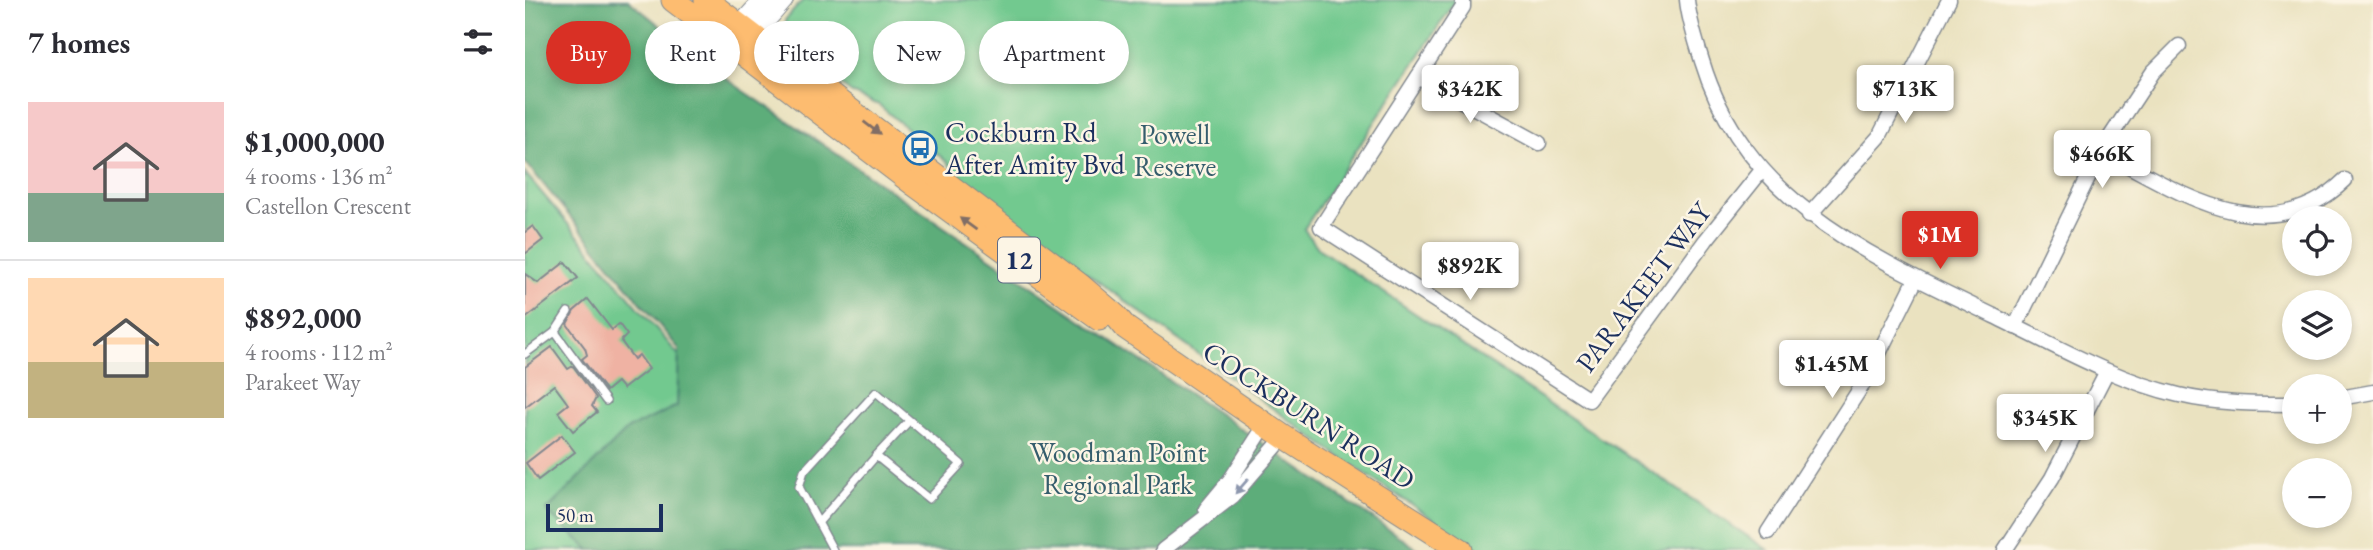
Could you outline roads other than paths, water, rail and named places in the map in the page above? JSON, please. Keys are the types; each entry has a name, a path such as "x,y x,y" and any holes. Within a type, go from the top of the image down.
{"main road":[{"name":"COCKBURN ROAD","path":"673,0 710,21"},
{"name":"COCKBURN ROAD","path":"706,0 725,21"},
{"name":"COCKBURN ROAD","path":"740,38 915,185 1102,321 1115,327 1126,328 1275,430 1461,550"}],"street":[{"path":"740,38 762,0"},
{"path":"740,38 784,0"},
{"name":"PARAKEET WAY","path":"1463,0 1463,7 1321,227 1590,400 1706,240 1762,170"},
{"path":"1687,0 1694,35 1716,99 1740,143 1784,193 1809,215 1853,244 1916,279 2107,371 2179,395 2212,401 2282,404"},
{"path":"1809,215 1879,137 1949,0"},
{"path":"2015,327 2101,151 2153,72 2179,46"},
{"path":"1418,77 1539,143"},
{"path":"2101,151 2204,205 2249,215 2292,212 2330,195 2345,180"},
{"path":"1768,532 1865,381 1916,279"},
{"path":"2005,550 2052,478 2107,371"},
{"path":"2352,396 2373,393"},
{"path":"1192,526 1275,430"},
{"path":"1163,550 1233,496 1275,430"}],"lane":[{"path":"525,354 555,332 568,312"},
{"path":"555,332 606,401"},
{"path":"833,550 799,487 804,471 876,392 961,464 929,499 876,456"},
{"path":"819,522 909,421"}],"place":[{"name":"Cockburn Rd After Amity Bvd","path":"920,148"}],"park label":[{"name":"Powell Reserve","path":"1175,150"},
{"name":"Woodman Point Regional Park","path":"1118,468"}]}
